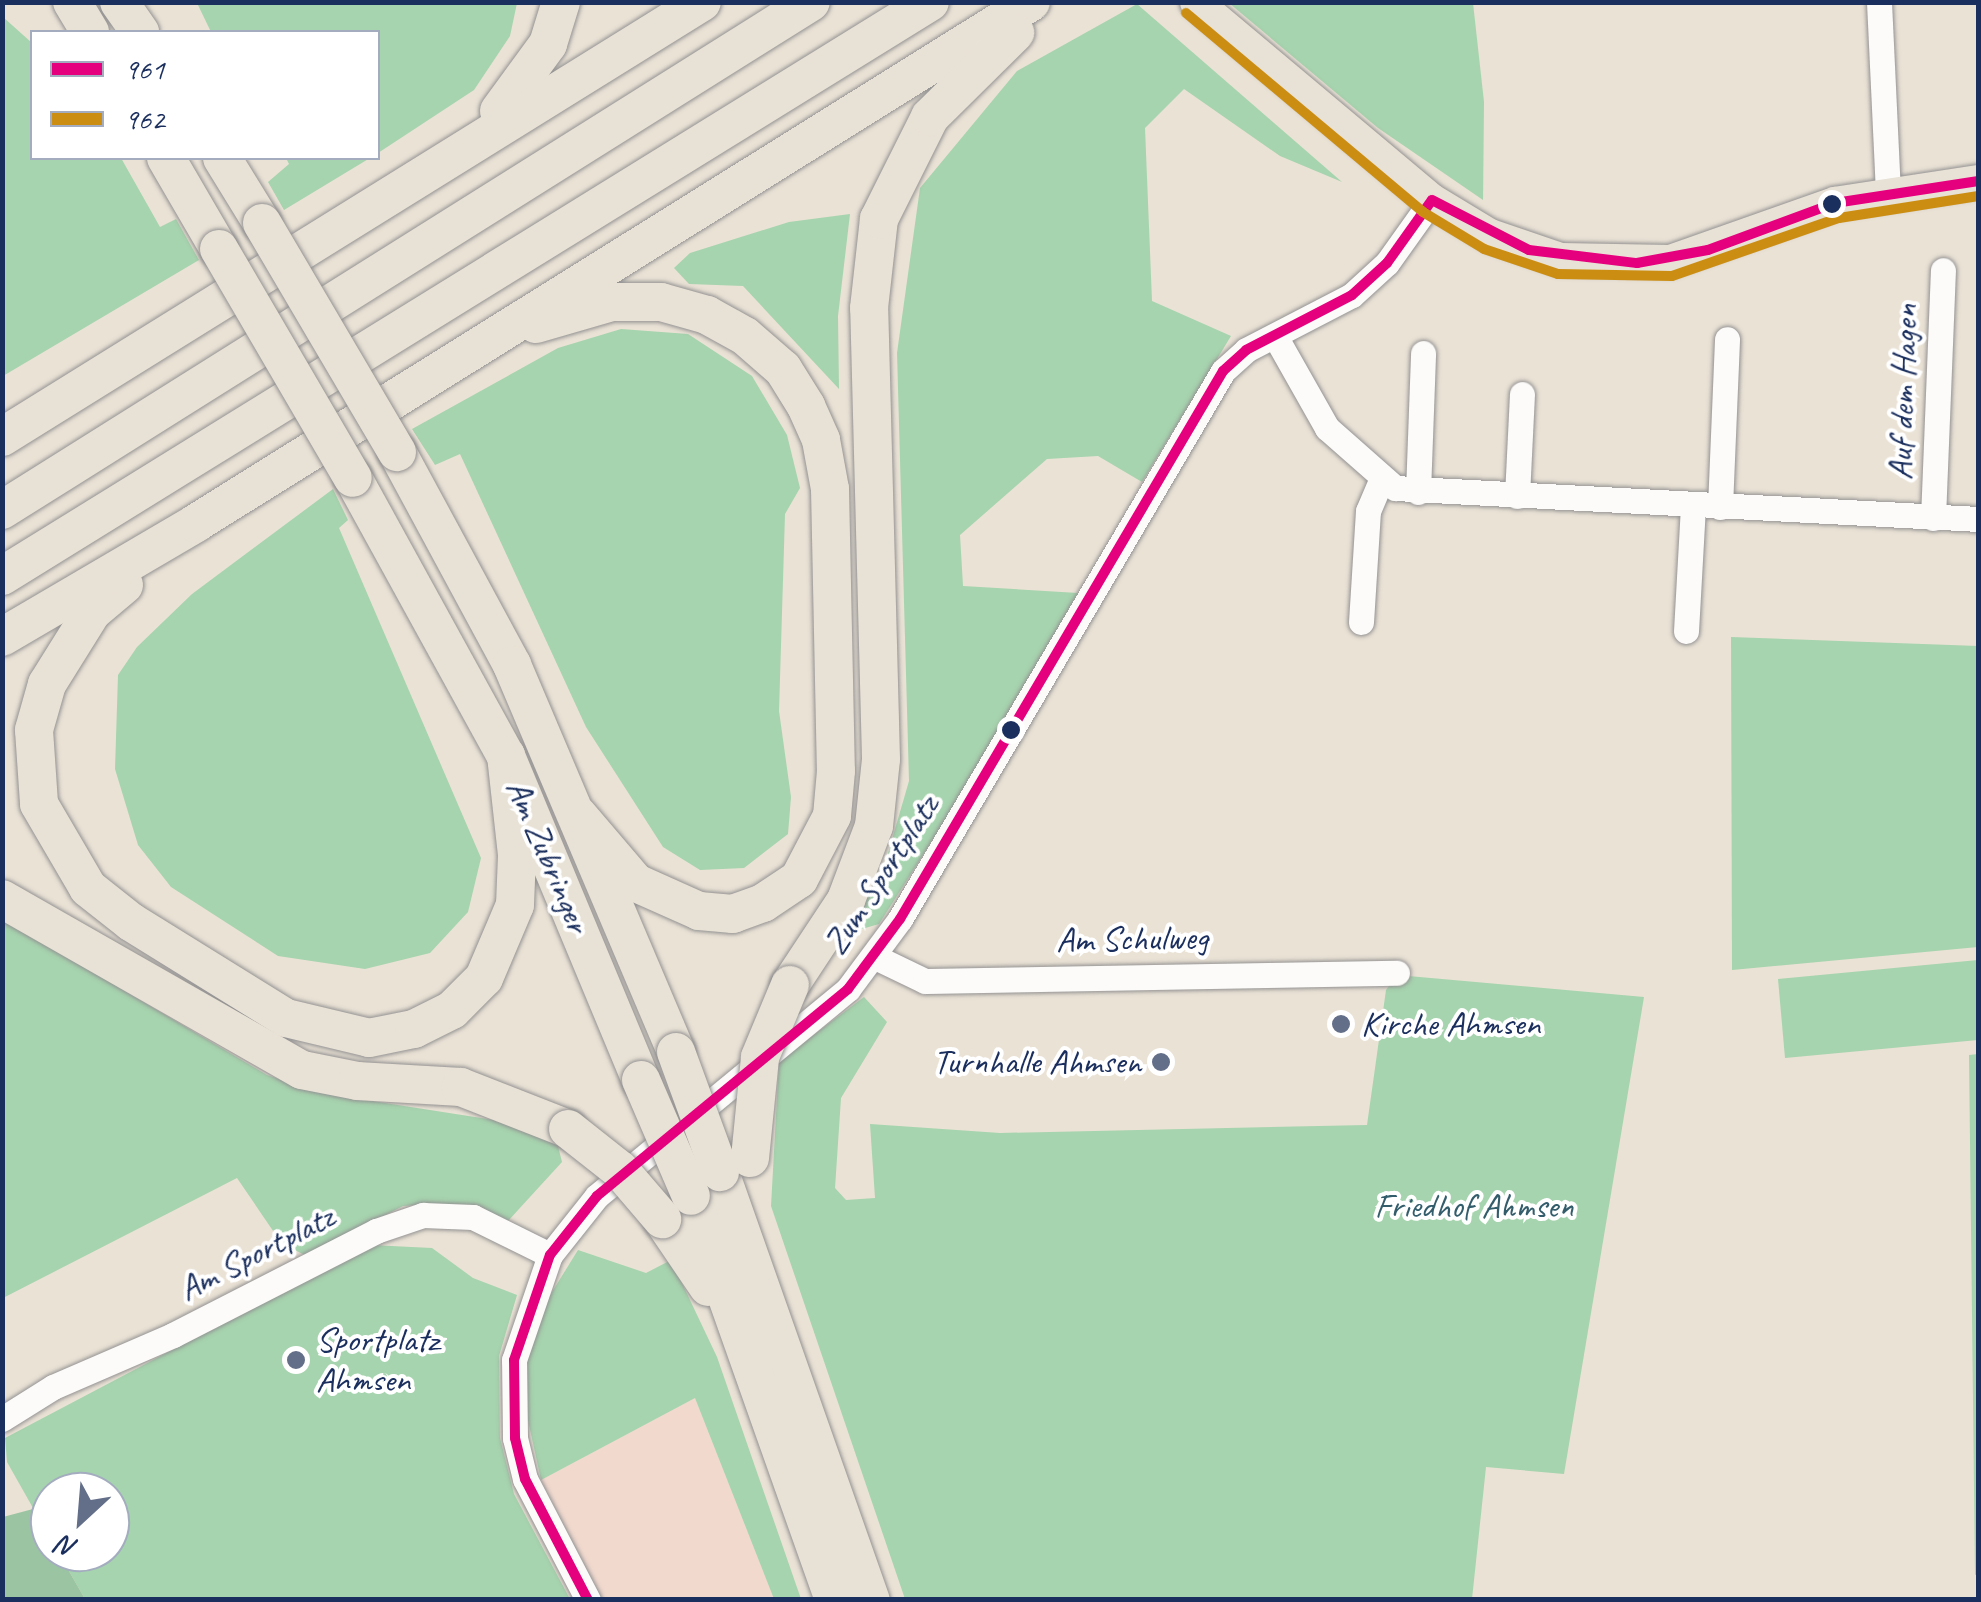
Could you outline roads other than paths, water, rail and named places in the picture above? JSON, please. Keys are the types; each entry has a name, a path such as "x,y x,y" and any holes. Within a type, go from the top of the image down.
{"highway":[{"path":"72,2 89,30"},
{"path":"119,2 139,30"},
{"path":"148,2 158,30"},
{"path":"441,159 502,108 531,74 561,2"},
{"path":"2,438 441,159 702,2"},
{"path":"2,510 811,2"},
{"path":"2,576 930,2"},
{"path":"2,637 196,524 473,347 1031,2"},
{"path":"735,1165 760,1057 790,985 846,900 874,826 881,759 869,308 878,219 930,117 978,64 1053,2"},
{"name":"Am Zubringer","path":"167,160 353,478 506,756 642,1080 676,1207"},
{"name":"Am Zubringer","path":"223,160 396,452 512,665 676,1052 735,1165 772,1309 870,1600"},
{"path":"473,347 579,310 661,302 707,315 783,369 822,440 830,489 836,771 832,816 818,853 799,879 763,904 733,914 698,910 636,883 578,816"},
{"path":"2,423 41,413"},
{"path":"196,524 92,612 47,684 34,730 39,804 61,850 88,888 131,922 286,1018 369,1038 414,1029 452,1010 502,947 515,905 517,856 506,756"},
{"path":"2,898 302,1070 357,1081 461,1088 568,1129 676,1207 743,1340 834,1600"}],"main road":[{"path":"1196,2 1432,200 1529,250 1637,263 1689,256 1835,202 1888,191 1978,181"}],"street":[{"path":"1880,2 1888,191"},
{"name":"Zum Sportplatz","path":"588,1600 526,1480 515,1438 514,1360 550,1254 597,1196 822,1013 875,957 1223,372 1274,336 1374,277 1432,200"},
{"name":"Auf dem Hagen","path":"1932,518 1943,270"},
{"name":"Auf dem Hagen","path":"1274,336 1327,428 1382,481 1418,492 1978,519"},
{"path":"1720,507 1727,339"},
{"path":"1418,492 1423,353"},
{"path":"1517,496 1522,394"},
{"path":"1362,622 1368,511 1382,481"},
{"path":"1686,630 1693,506"},
{"name":"Am Schulweg","path":"875,957 925,981 1397,973"},
{"name":"Am Sportplatz","path":"2,1419 53,1387 173,1335 376,1231 423,1215 473,1217 550,1254"}],"place":[{"name":"Kirche Ahmsen","path":"1341,1024"},
{"name":"Turnhalle Ahmsen","path":"1161,1062"},
{"name":"Sportplatz Ahmsen","path":"296,1360"}],"park label":[{"name":"Friedhof Ahmsen","path":"1474,1206"}]}
